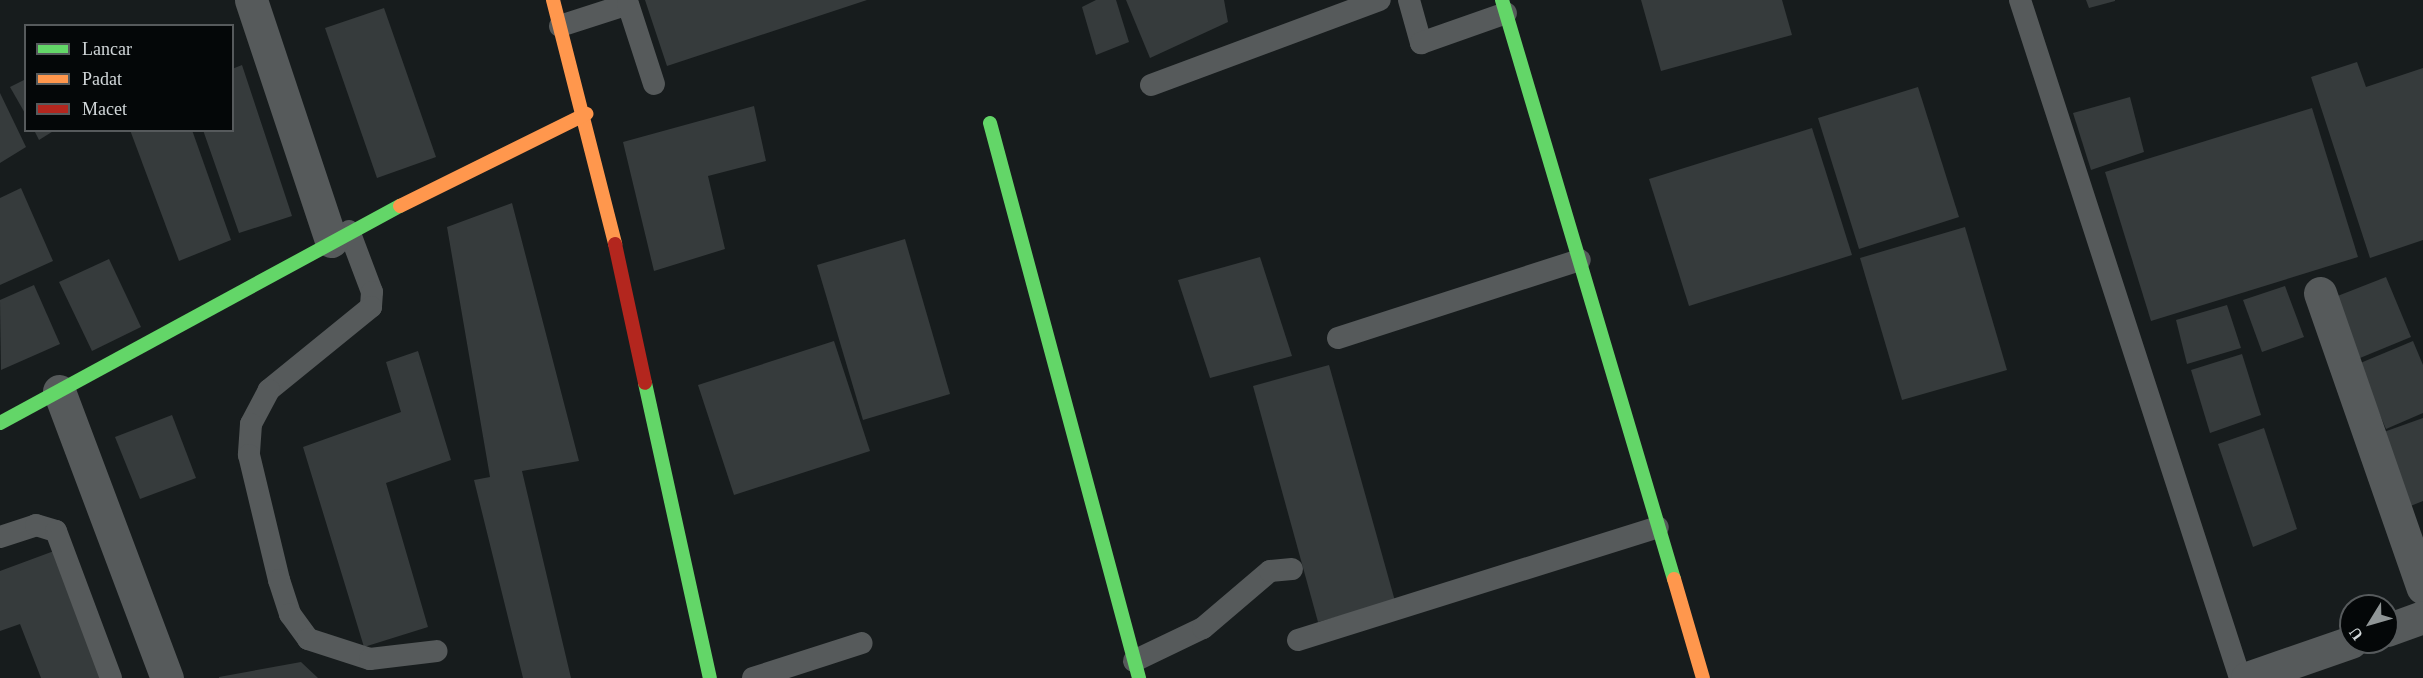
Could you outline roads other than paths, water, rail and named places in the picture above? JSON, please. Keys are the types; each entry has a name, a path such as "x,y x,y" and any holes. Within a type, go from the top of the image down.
{"street":[{"path":"251,0 340,236"},
{"path":"553,0 586,114 710,678"},
{"path":"1504,6 1703,678"},
{"path":"0,423 340,236 586,114"},
{"path":"990,123 1137,670"},
{"path":"2320,293 2423,588"},
{"path":"59,391 167,678"},
{"path":"2399,626 2423,617"},
{"path":"2247,678 2339,646"}],"lane":[{"path":"1151,85 1380,0"},
{"path":"1409,0 1421,43 1504,6"},
{"path":"2020,0 2240,678"},
{"path":"560,26 627,2 654,84"},
{"path":"340,236 372,292 371,308 269,390 251,424 249,455 279,580 290,614 308,639 370,659 437,651"},
{"path":"1338,338 1580,261"},
{"path":"0,537 36,525 56,531 111,678"},
{"path":"1298,640 1658,527"},
{"path":"1137,670 1195,633 1270,571 1292,569"},
{"path":"753,678 862,644"}]}
